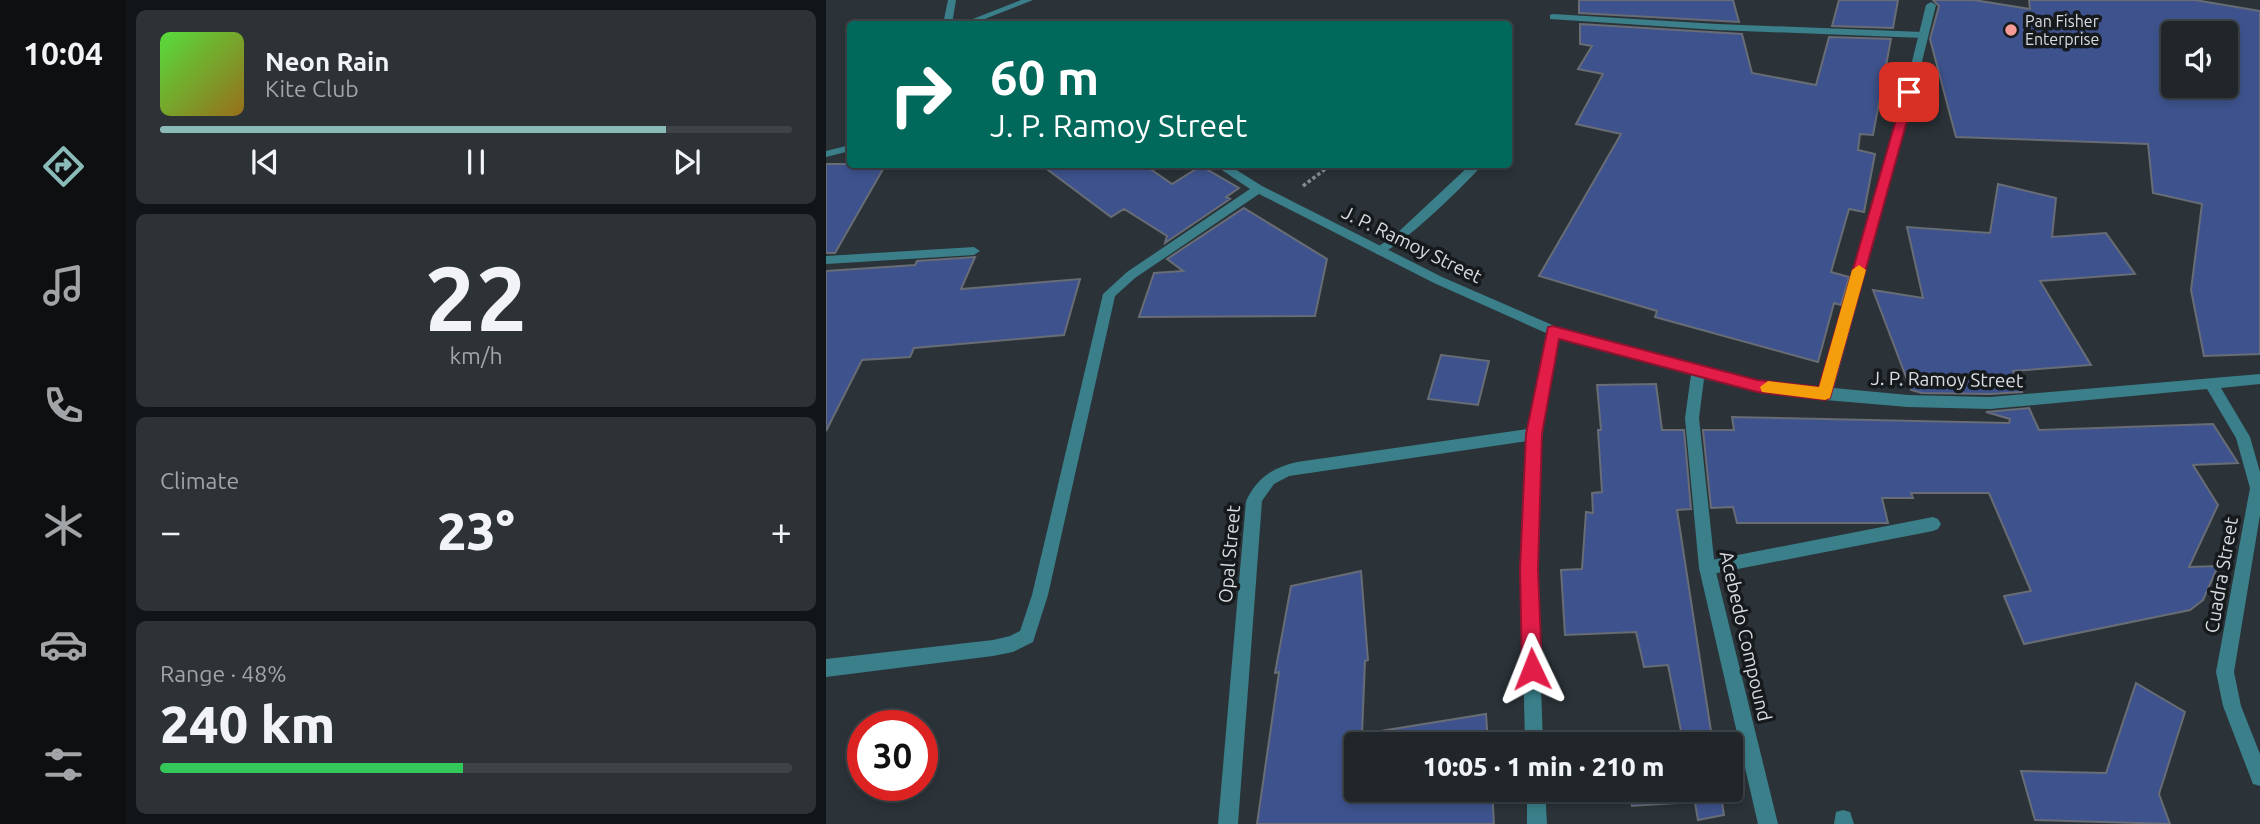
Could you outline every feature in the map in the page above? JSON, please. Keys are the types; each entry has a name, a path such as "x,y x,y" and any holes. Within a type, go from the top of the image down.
{"street":[{"path":"948,21 952,0"},
{"path":"973,21 1029,0"},
{"path":"1825,394 1906,107 1931,5"},
{"path":"1553,17 1923,35"},
{"path":"826,154 847,149"},
{"name":"J. P. Ramoy Street","path":"1224,168 1258,189 1438,280 1553,331 1757,386 1908,401 1990,402 2260,379"},
{"path":"1380,251 1398,239 1474,168"},
{"path":"826,668 993,648 1013,644 1027,636 1040,595 1109,294 1131,275 1258,189"},
{"path":"826,260 974,251"},
{"path":"1534,732 1529,569 1534,434 1553,331"},
{"name":"Acebedo Compound","path":"1698,372 1692,418 1707,568 1768,824"},
{"name":"Cuadra Street","path":"2212,385 2244,437 2257,488 2225,672 2232,706 2260,777"},
{"name":"Opal Street","path":"1228,824 1254,501 1261,485 1281,471 1307,466 1534,434"},
{"path":"1707,568 1933,524"},
{"path":"1536,802 1537,824"}],"path":[{"path":"1283,202 1327,168"}],"building":[{"path":"1579,0 1733,0 1739,22 1579,13"},
{"path":"1839,0 1898,0 1893,28 1832,26"},
{"path":"1933,0 1974,0 2030,9 2029,0 2195,0 2260,11 2260,354 2204,356 2191,290 2202,204 2153,193 2148,144 1956,137 1930,39 1939,6"},
{"path":"1580,24 1742,34 1752,73 1816,85 1829,37 1891,39 1873,135 1860,134 1858,150 1875,154 1864,212 1849,209 1831,272 1849,277 1841,305 1834,303 1818,362 1655,317 1657,311 1539,276 1621,134 1576,124 1603,74 1578,69 1592,46 1580,44"},
{"path":"826,164 847,164 847,168 884,168 835,253 826,253"},
{"path":"1045,168 1149,168 1172,184 1198,168 1204,168 1239,188 1226,197 1230,199 1165,243 1167,236 1124,209 1111,217"},
{"path":"1998,184 2056,198 2052,237 2106,233 2135,274 2040,281 2091,365 2013,371 2022,392 1922,393 1911,390 1873,290 1923,298 1907,227 1990,233"},
{"path":"1244,208 1327,259 1315,316 1139,317 1154,273 1183,271 1167,259"},
{"path":"975,257 961,289 1080,279 1064,335 914,348 910,357 862,360 826,431 826,271 915,265 917,261"},
{"path":"1441,355 1489,361 1478,405 1428,399"},
{"path":"1656,384 1662,430 1684,430 1691,509 1677,510 1711,732 1681,732 1668,665 1644,667 1636,632 1565,635 1561,570 1582,569 1586,512 1593,513 1592,493 1602,492 1597,385"},
{"path":"2029,408 2039,430 2213,424 2238,463 2193,465 2218,505 2189,567 2218,566 2203,600 2190,610 2024,644 2004,596 2031,591 1989,493 1911,493 1913,498 1882,498 1888,523 1737,523 1733,507 1711,508 1703,430 1734,430 1732,417 2009,423 2010,419 1986,412"},
{"path":"1361,571 1368,660 1365,661 1362,732 1344,732 1344,802 1493,802 1494,824 1257,824 1279,672 1275,673 1291,586"},
{"path":"2136,683 2185,712 2159,794 2170,824 2035,820 2021,771 2106,773"},
{"path":"1486,714 1487,732 1374,732"},
{"path":"1632,802 1692,802 1632,806"},
{"path":"1692,802 1722,802 1724,815 1698,820 1695,803"}],"slow traffic":[{"path":"1768,387 1825,394 1859,270"}],"place":[{"name":"Pan Fisher Enterprise","path":"2011,30"}],"route":[{"path":"1532,669 1529,569 1534,434 1553,331 1757,386 1825,394 1909,92"}]}
